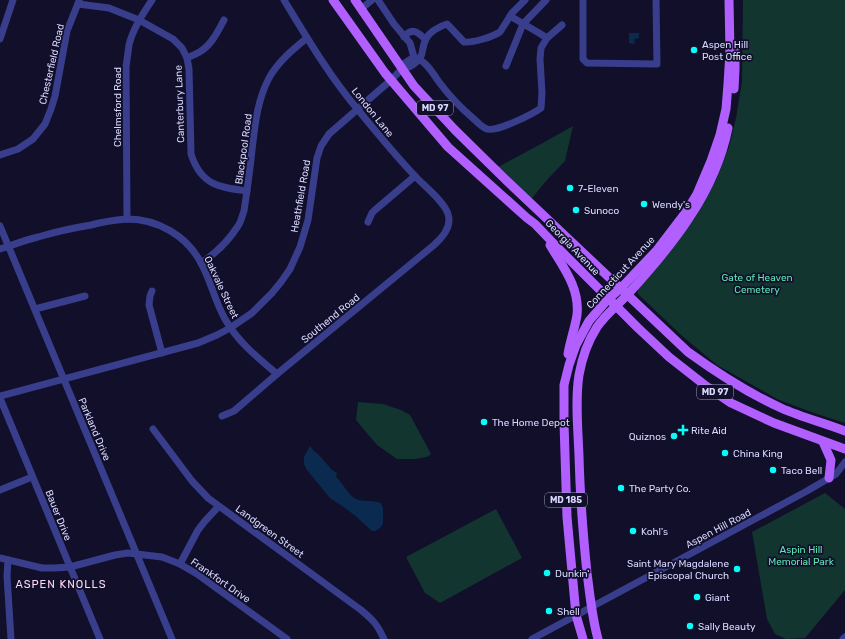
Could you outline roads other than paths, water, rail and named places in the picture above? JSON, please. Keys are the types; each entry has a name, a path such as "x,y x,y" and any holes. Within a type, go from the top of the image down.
{"main road":[{"name":"Georgia Avenue","path":"333,0 379,65 448,147 535,224 615,306 669,357 706,386 731,403 774,423 845,449"},
{"name":"Georgia Avenue","path":"355,0 414,86 455,130 512,186 688,352 709,367 758,397 783,409 845,431"},
{"name":"Connecticut Avenue","path":"598,639 591,607 583,535 580,488 578,383 581,366 587,346 597,327 615,306 624,291 686,212 697,194 711,161 720,135 726,109 730,52 729,0"},
{"name":"Connecticut Avenue","path":"583,639 576,615 566,503 564,385 572,356 585,328 608,299 624,291 674,240 706,191 715,171 728,130 734,85 736,59 735,0"},
{"path":"542,232 569,277 574,288 577,302 577,314 565,368 564,385"},
{"path":"824,442 831,460 830,478"}],"street":[{"path":"0,39 13,0"},
{"name":"Chelmsford Road","path":"127,220 126,67 129,45 134,29 152,0"},
{"name":"London Lane","path":"284,0 330,74 357,109 386,144 444,205 449,215 449,223 446,230"},
{"path":"361,10 372,0"},
{"path":"378,0 410,43 417,58 426,64 447,93 481,126 492,130 541,108 541,48 547,38 562,25"},
{"path":"417,58 428,35 443,25 447,24 464,42 468,43 475,41 500,32 510,16 525,0"},
{"path":"506,66 523,24 546,0"},
{"path":"583,0 584,61 587,63 657,64 656,0"},
{"name":"Canterbury Lane","path":"78,2 109,8 139,20 173,39 182,48 187,58 189,68 190,154 194,165 205,178 218,186 247,191"},
{"name":"Chesterfield Road","path":"0,155 18,149 33,139 45,124 55,96 67,31 78,2"},
{"path":"510,16 547,38"},
{"path":"187,58 200,52 207,46 214,38 224,20"},
{"path":"404,36 408,32 416,32 419,33 425,41"},
{"name":"Blackpool Road","path":"201,263 210,258 239,225 244,211 257,115 262,96 270,78 282,60 307,38"},
{"path":"410,43 415,44 425,41"},
{"name":"Heathfield Road","path":"0,397 198,343 217,336 252,314 272,294 281,282 290,269 300,247 308,220 317,158 329,134 391,80 402,69 405,63 417,58"},
{"path":"368,222 375,210 415,176"},
{"name":"Oakvale Street","path":"0,249 38,237 103,222 127,220 149,222 168,229 191,248 201,263 224,318 237,338 277,374"},
{"name":"Parkland Drive","path":"0,226 172,639"},
{"name":"Southend Road","path":"222,416 234,411 434,245 440,240 446,230"},
{"path":"152,291 149,304 162,353"},
{"path":"34,309 85,296"},
{"name":"Bauer Drive","path":"0,397 100,639"},
{"name":"Landgreen Street","path":"153,429 192,481 208,498 370,617 378,627 384,639"},
{"name":"Aspen Hill Road","path":"532,639 830,478 836,474 845,462"},
{"path":"0,490 32,477"},
{"path":"180,564 198,530 218,506"},
{"name":"Frankfort Drive","path":"0,558 42,568 54,568 70,567 128,553 162,557 180,564 197,574 287,639"},
{"path":"8,560 7,576 11,639"}],"water":[{"path":"629,33 639,33 639,38 634,39 635,44 629,43"},
{"path":"310,446 332,470 337,473 336,477 353,497 359,500 381,503 383,508 383,524 380,528 372,531 357,517 330,498 307,470 304,464 304,457"}],"place":[{"name":"Aspen Hill Post Office","path":"694,50"},
{"name":"7-Eleven","path":"570,188"},
{"name":"Wendy's","path":"644,204"},
{"name":"Sunoco","path":"576,210"},
{"name":"The Home Depot","path":"484,422"},
{"name":"Rite Aid","path":"683,430"},
{"name":"Quiznos","path":"674,436"},
{"name":"China King","path":"725,453"},
{"name":"Taco Bell","path":"773,470"},
{"name":"The Party Co.","path":"621,488"},
{"name":"Kohl's","path":"633,531"},
{"name":"Saint Mary Magdalene Episcopal Church","path":"737,569"},
{"name":"Dunkin'","path":"547,573"},
{"name":"Giant","path":"697,597"},
{"name":"Shell","path":"549,611"},
{"name":"Sally Beauty","path":"690,626"}],"district":[{"name":"ASPEN KNOLLS","path":"61,584"}],"park label":[{"name":"Gate of Heaven Cemetery","path":"757,282"},
{"name":"Aspin Hill Memorial Park","path":"801,554"}]}
